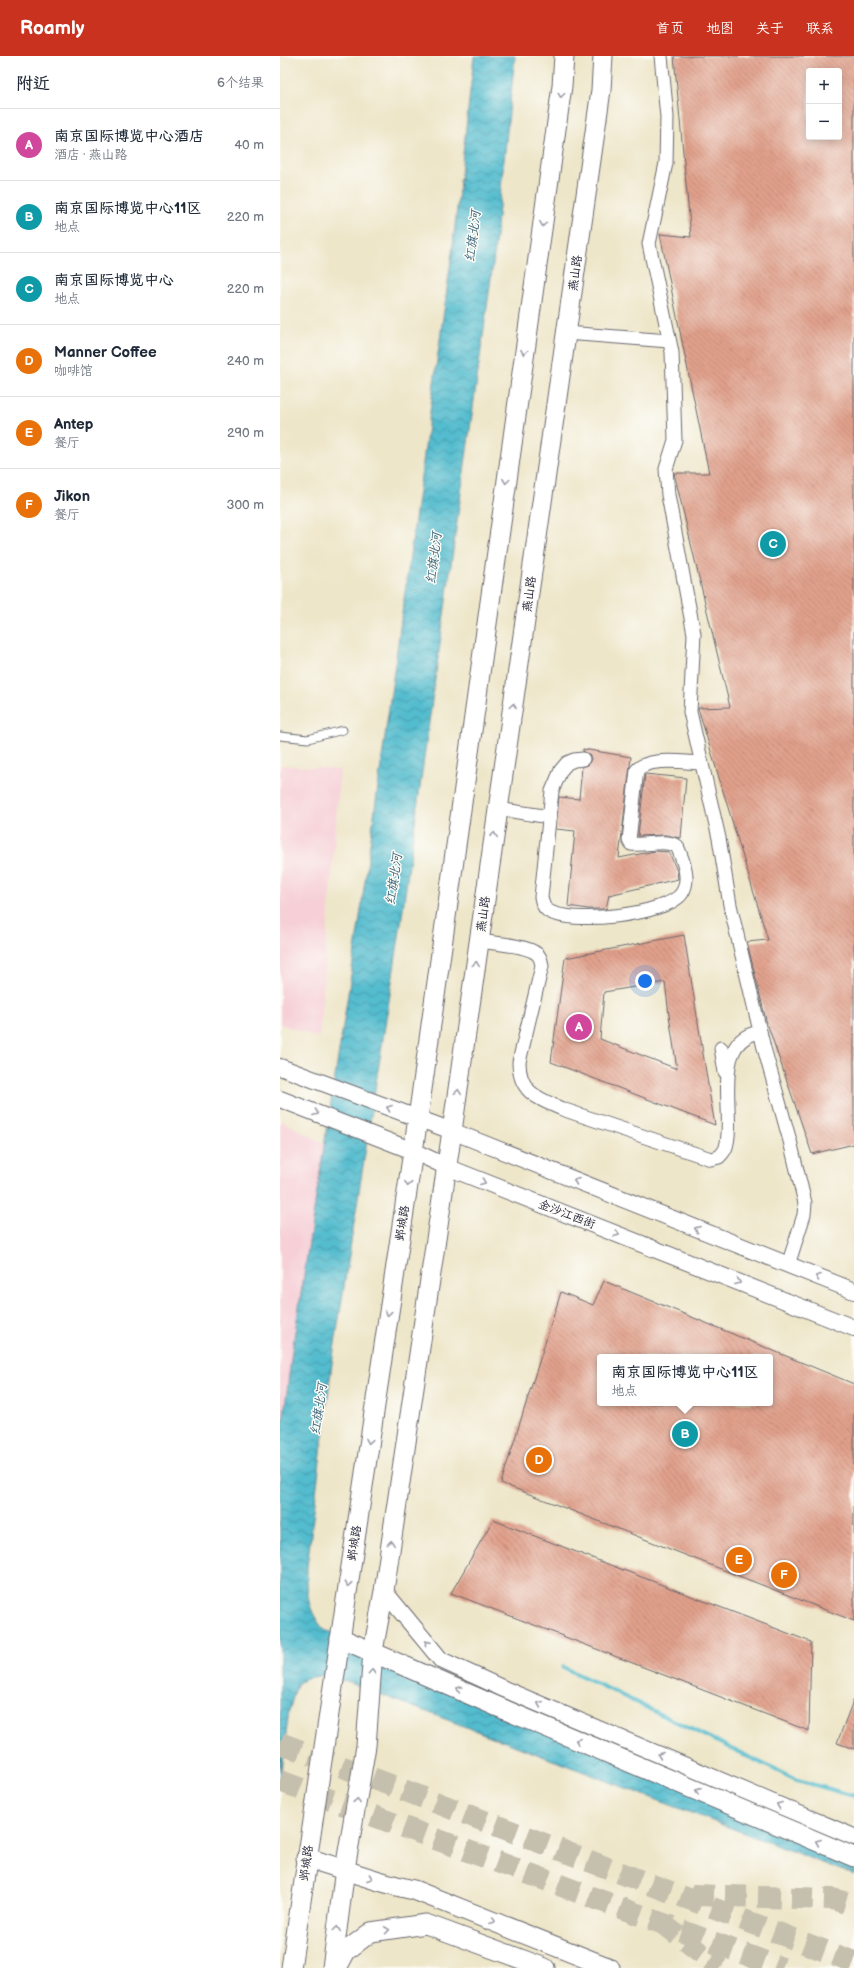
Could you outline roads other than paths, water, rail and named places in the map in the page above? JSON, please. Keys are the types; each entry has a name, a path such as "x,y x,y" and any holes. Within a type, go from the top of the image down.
{"main road":[{"path":"418,1118 562,86 564,56"},
{"name":"燕山路","path":"452,1131 601,90 603,56"},
{"name":"邺城路","path":"291,1968 306,1858 418,1118"},
{"path":"332,1968 345,1869 366,1746 373,1651 384,1591 452,1131"},
{"path":"340,1638 373,1651 496,1706 854,1857"},
{"path":"306,1858 345,1869 389,1885 414,1890 610,1968"},
{"path":"337,1968 346,1951 371,1932 426,1924 545,1968"}],"street":[{"path":"661,56 667,117 666,163 649,244 672,352 674,440 666,469 668,494 694,634 690,712 719,838 730,905 760,1032 790,1141 805,1203 801,1228 788,1265"},
{"path":"566,333 669,341"},
{"path":"583,760 567,762 561,770 552,791 541,897 544,906 548,910 556,914 574,917 610,917 651,909 671,903 682,893 686,880 684,862 677,846 670,843 654,842 631,844 629,840 637,770 645,764 653,762 701,763"},
{"path":"498,809 550,817"},
{"path":"479,941 529,950 537,954 540,958 542,966 519,1062 519,1074 522,1083 529,1091 541,1100 562,1109 711,1159 719,1157 726,1148 728,1134 727,1081 721,1048"},
{"path":"727,1081 731,1057 741,1041 748,1036 760,1032"},
{"path":"280,1067 452,1131 854,1291"},
{"name":"金沙江西街","path":"280,1099 413,1151 447,1167 854,1328"},
{"path":"384,1591 441,1660 504,1689 854,1836"}],"lane":[{"path":"280,736 308,739 344,730"}],"water":[{"name":"红旗北河","path":"474,56 515,56 493,264 399,937 332,1363 307,1567 309,1600 318,1622 324,1630 854,1831 854,1875 356,1685 324,1675 306,1678 297,1684 289,1711 280,1778 280,1447 292,1351 359,924 452,253"}],"waterway":[{"path":"563,1667 794,1779 854,1796"}],"tunnel":[{"path":"280,1743 854,1962"},
{"path":"280,1781 782,1968"},
{"path":"692,1895 833,1899 854,1905"},
{"path":"661,1922 720,1968"}],"place":[{"name":"南京国际博览中心","path":"773,544"},
{"name":"南京国际博览中心酒店","path":"579,1027"},
{"name":"南京国际博览中心11区","path":"685,1434"},
{"name":"Manner Coffee","path":"539,1460"},
{"name":"Antep","path":"739,1560"},
{"name":"Jikon","path":"784,1575"}]}
